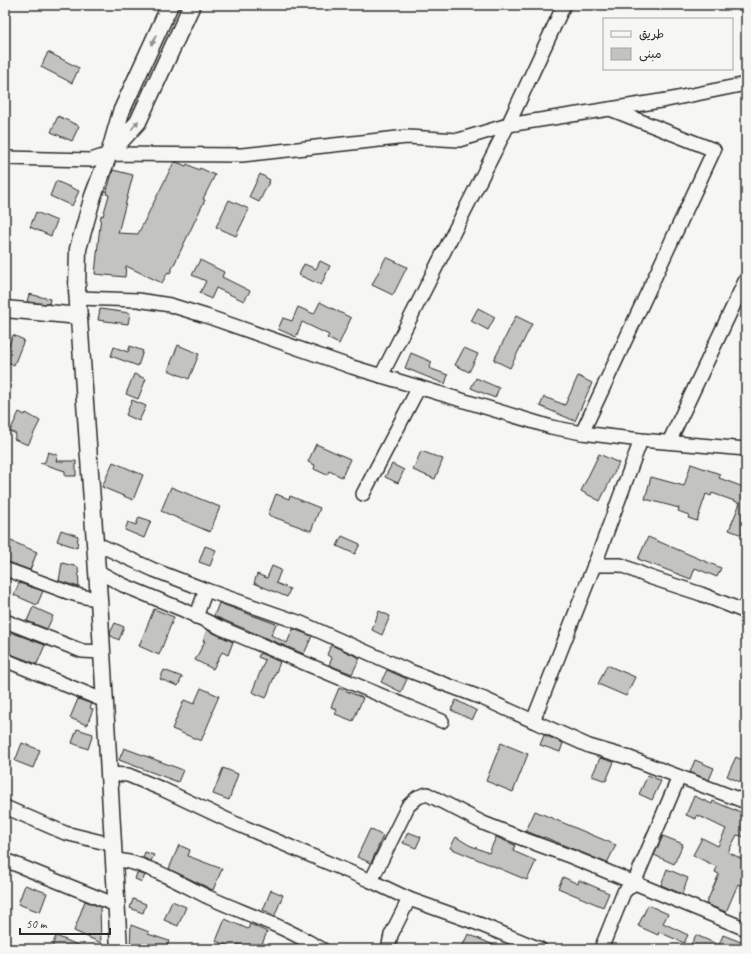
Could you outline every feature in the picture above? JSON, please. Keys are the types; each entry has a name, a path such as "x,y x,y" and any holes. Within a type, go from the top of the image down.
{"street":[{"path":"119,949 99,598 79,316 78,249 92,196 109,154 121,112 170,5"},
{"path":"109,154 138,122 192,5"},
{"path":"381,376 508,124 564,5"},
{"path":"5,158 91,160 109,154 242,155 407,137 459,140 508,124 667,100 746,84"},
{"path":"582,433 714,150 610,108"},
{"path":"669,442 746,279"},
{"path":"78,298 138,300 170,305 352,367 551,427 582,433 641,440 746,449"},
{"path":"5,309 79,316"},
{"path":"362,494 419,387"},
{"path":"533,721 641,440"},
{"path":"95,543 154,570 301,623 406,670 482,698 588,746 615,752 746,802"},
{"path":"594,565 621,565 649,577 701,594 746,612"},
{"path":"5,569 70,593 85,597 99,598"},
{"path":"97,571 123,585 442,721"},
{"path":"196,616 206,590"},
{"path":"5,621 82,650 102,652"},
{"path":"5,660 105,701"},
{"path":"109,774 128,774 162,788 232,822 371,881 409,899 479,924 540,949"},
{"path":"601,949 624,892 634,882 679,777"},
{"path":"371,881 408,806 418,796 427,794 483,823 572,857 746,929"},
{"path":"5,808 114,853 123,860 150,870 206,896 271,923 322,949"},
{"path":"5,860 116,905"},
{"path":"388,949 391,935 409,899"}],"building":[{"path":"48,52 79,68 72,83 41,67"},
{"path":"58,116 79,126 72,141 51,132"},
{"path":"174,162 186,166 187,164 199,170 200,168 215,175 203,199 205,200 170,273 168,272 162,283 126,266 125,277 95,274 101,215 103,216 109,195 106,194 113,170 133,175 118,233 138,234"},
{"path":"260,174 270,180 259,202 249,197"},
{"path":"56,181 79,191 72,206 50,196"},
{"path":"229,200 249,209 236,236 216,227"},
{"path":"36,212 57,221 51,236 30,227"},
{"path":"386,257 407,267 393,295 372,285"},
{"path":"200,260 224,272 222,277 250,291 244,301 216,288 211,299 200,293 206,281 192,275"},
{"path":"320,261 330,266 321,285 299,275 304,264 316,269"},
{"path":"29,294 50,299 49,304 27,302"},
{"path":"320,302 351,318 339,344 327,338 329,335 302,322 296,337 278,329 283,318 292,321 298,307 314,314"},
{"path":"478,308 495,317 488,330 471,321"},
{"path":"100,309 130,313 128,324 98,320"},
{"path":"516,316 532,324 510,368 494,360"},
{"path":"13,335 24,340 14,365 5,361 5,355"},
{"path":"178,345 199,354 189,379 168,370"},
{"path":"130,346 143,351 138,366 111,356 114,347 128,352"},
{"path":"464,348 478,354 469,372 455,365"},
{"path":"411,353 432,362 429,368 448,375 445,384 405,368"},
{"path":"134,374 146,379 138,399 126,394"},
{"path":"578,376 592,383 575,421 540,406 544,397 565,405"},
{"path":"476,378 499,388 495,398 471,388"},
{"path":"132,400 146,406 139,421 126,415"},
{"path":"19,412 25,415 26,413 40,421 28,445 14,439 16,434 10,431"},
{"path":"316,444 350,459 342,477 329,471 327,475 314,469 315,465 308,462"},
{"path":"421,451 443,459 435,479 413,470"},
{"path":"48,452 58,455 56,461 76,461 76,476 65,476 65,471 40,463 45,462"},
{"path":"599,454 619,463 600,501 581,491"},
{"path":"113,462 143,475 133,500 102,487"},
{"path":"392,464 404,470 398,483 385,477"},
{"path":"691,464 720,474 719,478 746,488 746,524 742,535 729,530 740,503 712,493 711,496 706,494 697,521 688,518 689,515 678,511 679,508 645,499 651,477 684,486"},
{"path":"171,487 220,507 210,532 161,511"},
{"path":"276,494 289,499 290,496 320,508 311,531 268,515"},
{"path":"139,517 151,521 144,538 125,530 128,522 136,525"},
{"path":"61,530 78,536 77,548 57,541"},
{"path":"342,536 360,544 355,554 337,546"},
{"path":"648,537 721,568 717,577 695,568 691,579 638,559"},
{"path":"11,541 37,552 30,570 5,561 5,554"},
{"path":"205,546 216,550 210,566 199,562"},
{"path":"62,563 78,567 79,587 59,581"},
{"path":"272,566 281,570 276,583 290,589 287,597 254,583 257,574 267,578"},
{"path":"19,583 43,591 37,605 14,595"},
{"path":"219,603 276,624 271,635 287,643 293,629 312,636 304,654 214,616"},
{"path":"33,607 53,616 47,629 27,621"},
{"path":"154,609 174,617 159,655 139,646"},
{"path":"379,611 390,616 382,635 372,630"},
{"path":"115,623 124,627 119,640 111,636 110,633"},
{"path":"5,630 45,645 37,664 5,652"},
{"path":"207,630 233,642 228,655 222,652 213,669 195,660 205,641 203,641"},
{"path":"331,645 360,658 352,674 329,665 332,658 327,655"},
{"path":"260,653 280,662 266,698 252,692 265,660 258,657"},
{"path":"607,665 635,677 626,696 598,684"},
{"path":"164,670 182,677 178,686 160,679"},
{"path":"387,670 407,679 401,692 381,682"},
{"path":"201,688 219,696 201,741 172,729 184,700 194,704"},
{"path":"339,688 363,698 353,721 335,714 337,710 331,707"},
{"path":"78,699 92,704 90,708 93,709 87,725 70,718"},
{"path":"456,700 477,711 472,720 451,710"},
{"path":"77,729 93,734 88,749 72,743"},
{"path":"544,735 563,743 560,752 540,745"},
{"path":"22,743 40,750 33,768 15,761"},
{"path":"501,743 528,754 513,792 486,781"},
{"path":"124,748 183,770 178,782 119,760"},
{"path":"736,757 746,762 746,769 740,782 727,776"},
{"path":"600,758 614,762 606,781 592,776"},
{"path":"695,760 714,768 709,780 690,772"},
{"path":"223,768 238,774 229,800 213,794"},
{"path":"648,775 661,781 652,800 639,794"},
{"path":"694,796 712,804 713,801 746,815 746,837 737,835 728,852 746,861 746,887 738,884 726,912 706,904 719,874 715,872 717,867 693,855 702,838 718,846 726,829 697,815 696,819 686,815"},
{"path":"535,811 616,845 607,863 526,831"},
{"path":"370,829 383,836 371,863 357,857"},
{"path":"408,832 421,837 416,848 403,843"},
{"path":"663,836 683,844 674,864 654,855"},
{"path":"456,837 469,845 489,853 496,837 515,845 513,851 536,861 527,880 450,848"},
{"path":"179,845 190,850 188,856 222,869 213,890 169,869"},
{"path":"145,852 154,855 151,861 143,858"},
{"path":"667,869 688,878 682,894 661,885"},
{"path":"137,873 145,875 142,882 135,879"},
{"path":"563,877 578,884 579,880 609,893 603,907 558,888"},
{"path":"25,885 47,893 40,912 18,904"},
{"path":"271,890 283,895 275,915 263,910"},
{"path":"133,899 146,904 143,913 130,908"},
{"path":"85,901 100,907 101,943 74,931"},
{"path":"172,901 186,907 178,926 164,920"},
{"path":"648,905 668,914 663,923 688,935 684,943 659,932 658,935 638,926"},
{"path":"225,919 248,929 250,924 267,932 260,949 249,949 238,944 235,949 216,941"},
{"path":"131,925 149,932 148,934 169,941 166,949 130,949"},
{"path":"468,934 503,949 461,949"},
{"path":"696,935 719,945 723,935 746,944 746,949 702,949 691,944"},
{"path":"56,936 88,949 60,949 52,946"}]}
